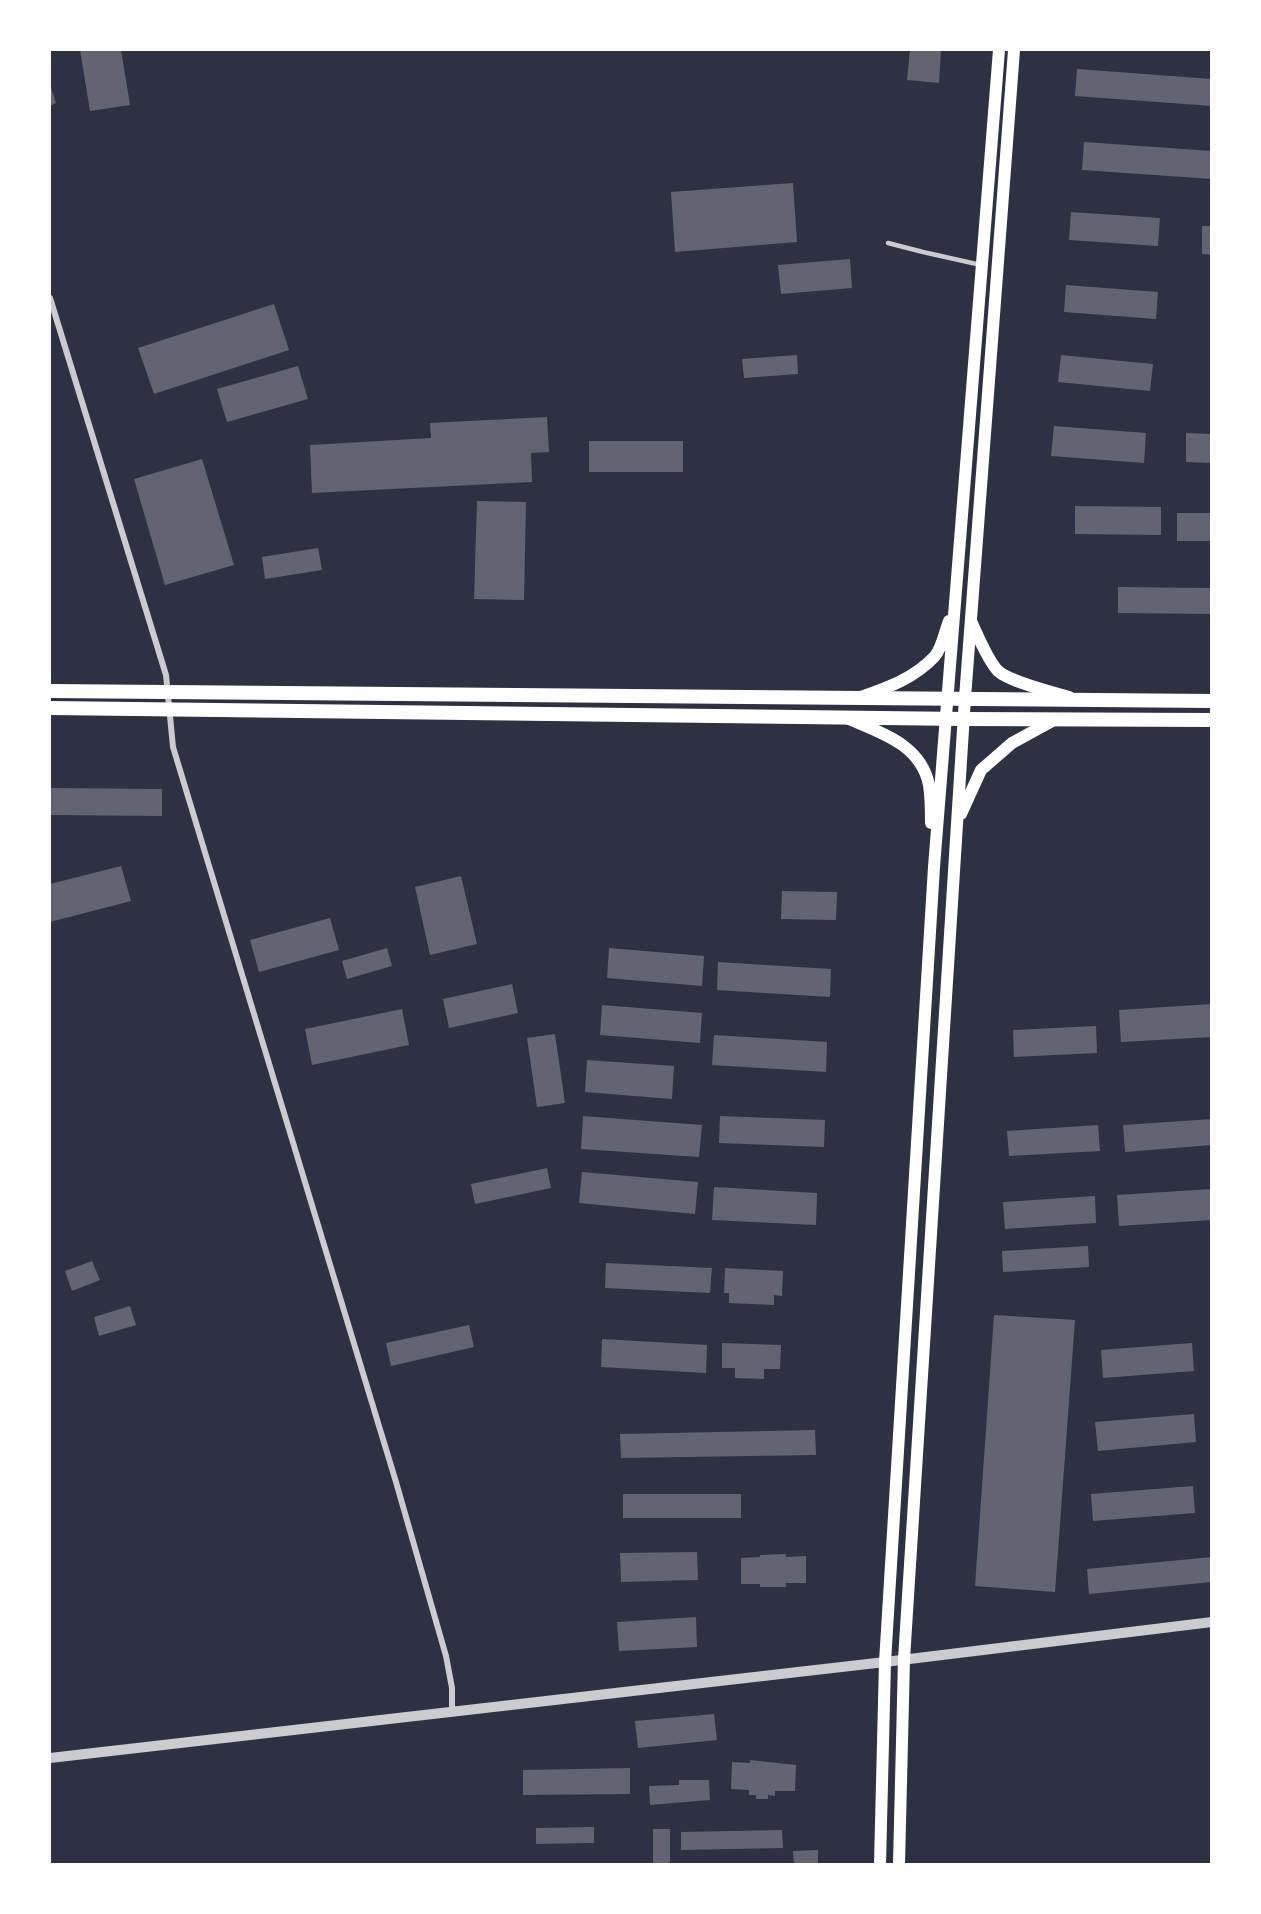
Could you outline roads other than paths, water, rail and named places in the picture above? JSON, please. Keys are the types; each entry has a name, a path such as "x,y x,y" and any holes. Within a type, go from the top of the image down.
{"main road":[{"path":"880,1864 885,1662 934,867 999,50"},
{"path":"899,1864 904,1659 965,698 1014,50"},
{"path":"858,698 892,686 913,674 936,655 954,606"},
{"path":"971,620 998,671 1028,685 1076,700"},
{"path":"50,691 1212,701"},
{"path":"50,708 1212,720"},
{"path":"845,717 895,738 918,758 929,784 934,867"},
{"path":"958,821 981,770 1012,743 1054,720"}],"street":[{"path":"50,298 166,675 173,747 386,1447 440,1634 452,1688 452,1712"},
{"path":"50,1758 1212,1622"}],"lane":[{"path":"888,243 982,265"}]}
